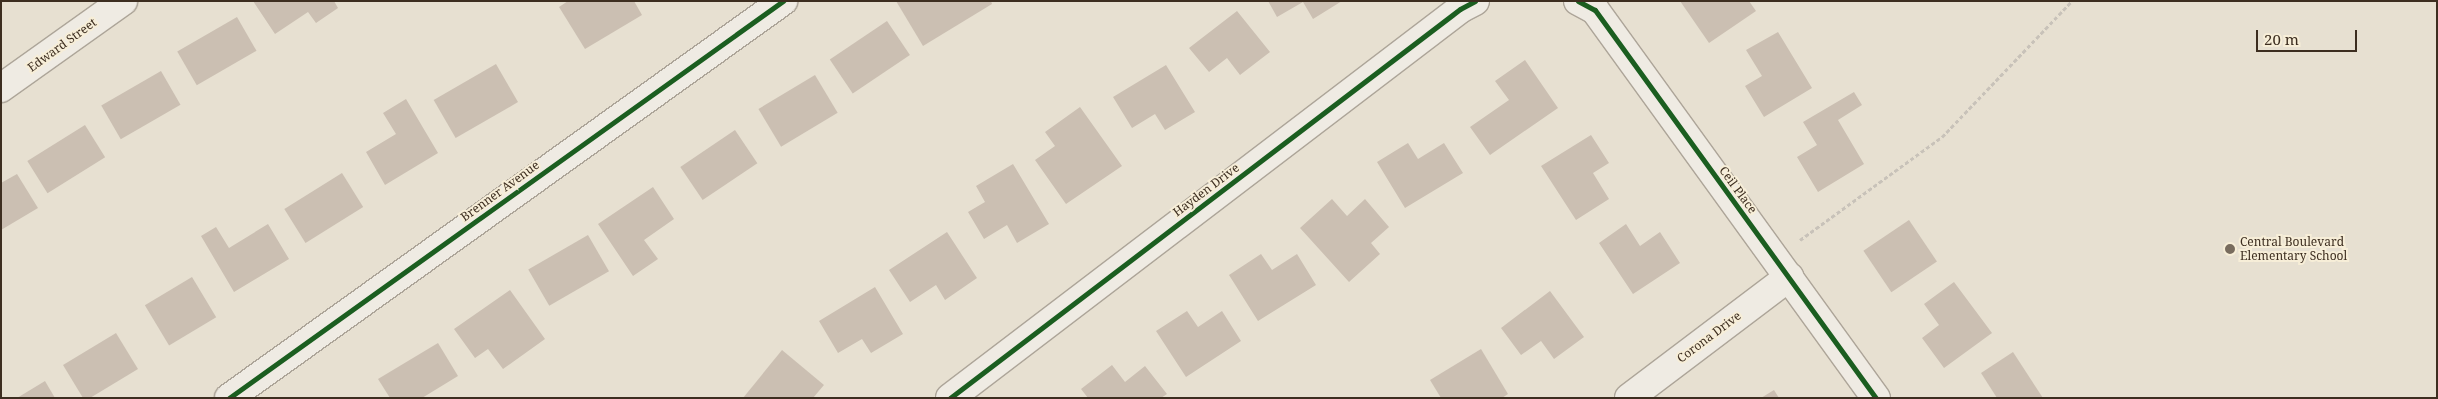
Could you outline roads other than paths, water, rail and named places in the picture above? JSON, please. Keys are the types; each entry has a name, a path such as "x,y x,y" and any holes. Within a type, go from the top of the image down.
{"street":[{"name":"Edward Street","path":"1,88 123,1"},
{"name":"Brenner Avenue","path":"229,398 783,1"},
{"name":"Hayden Drive","path":"950,398 1460,9 1476,1"},
{"name":"Ceil Place","path":"1578,1 1595,10 1876,398"},
{"name":"Corona Drive","path":"1629,398 1782,267"}],"place":[{"name":"Central Boulevard Elementary School","path":"2230,249"}]}
